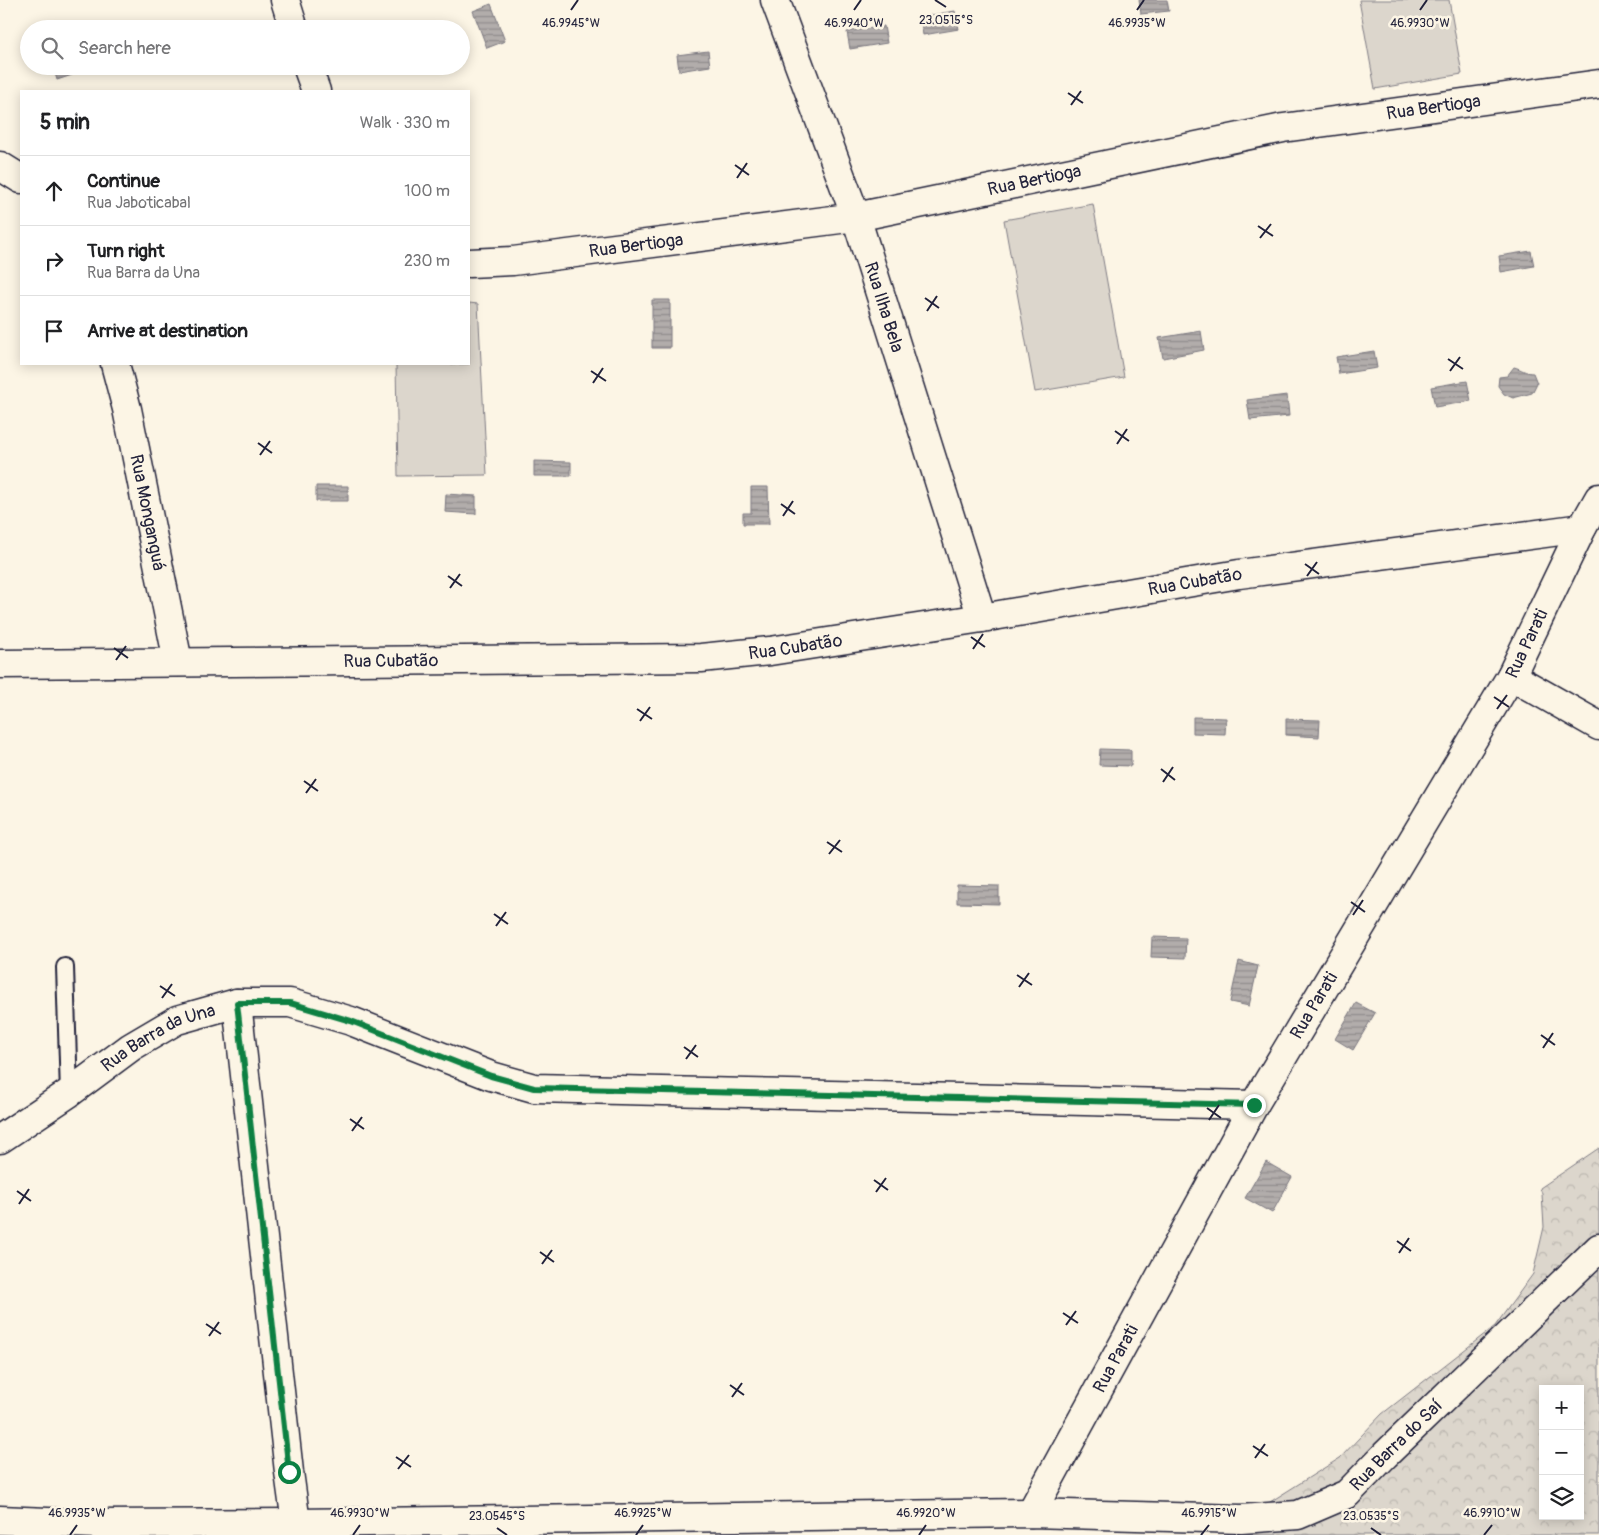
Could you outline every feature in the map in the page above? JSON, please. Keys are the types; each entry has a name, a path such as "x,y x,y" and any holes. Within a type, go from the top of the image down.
{"street":[{"path":"284,0 291,20"},
{"name":"Rua Ilha Bela","path":"775,0 856,218 982,618"},
{"path":"311,75 316,90"},
{"name":"Rua Bertioga","path":"470,263 513,261 856,218 1283,128 1599,84"},
{"path":"0,166 20,178"},
{"name":"Rua Monganguá","path":"115,365 127,410 178,662"},
{"name":"Rua Parati","path":"1031,1513 1254,1105 1511,676 1582,528 1599,498"},
{"name":"Rua Cubatão","path":"0,664 701,658 770,651 982,618 1239,574 1582,528"},
{"path":"1511,676 1599,726"},
{"path":"237,1003 286,1452 296,1523"},
{"name":"Rua Barra da Una","path":"0,1139 69,1093 131,1047 178,1020 237,1003 290,1003 351,1021 491,1076 534,1088 1254,1105"},
{"name":"Rua Barra do Saí","path":"0,1520 95,1524 296,1523 1031,1513 1241,1520 1298,1515 1347,1494 1599,1248"}],"lane":[{"path":"64,967 69,1093"}],"green space":[{"path":"1359,0 1449,0 1462,74 1375,89"},
{"path":"1093,204 1124,377 1035,392 1004,220"},
{"path":"470,303 478,304 487,475 398,476 396,365 470,365"},
{"path":"1599,1148 1599,1535 1227,1535 1235,1524 1340,1458 1382,1414 1495,1326 1533,1274 1544,1227 1540,1188"}],"shaded area":[{"path":"1139,0 1167,0 1169,11 1141,14"},
{"path":"491,4 505,41 487,48 473,11"},
{"path":"955,11 959,29 923,35 920,17"},
{"path":"884,26 887,43 850,49 847,32"},
{"path":"708,51 710,66 679,71 677,55"},
{"path":"56,75 72,75 57,80"},
{"path":"1531,251 1534,266 1501,272 1499,256"},
{"path":"652,300 670,300 670,348 652,348"},
{"path":"1201,331 1204,350 1163,358 1159,338"},
{"path":"1374,351 1377,368 1339,374 1336,357"},
{"path":"1514,367 1533,373 1537,383 1532,393 1513,398 1504,394 1498,386 1499,377 1507,376"},
{"path":"1467,381 1471,401 1435,407 1431,387"},
{"path":"1287,395 1289,416 1250,420 1247,400"},
{"path":"534,461 571,462 571,476 534,476"},
{"path":"316,486 348,486 348,501 316,501"},
{"path":"751,487 768,487 769,524 743,524 743,513 751,513"},
{"path":"446,494 476,496 476,514 445,512"},
{"path":"1193,717 1226,718 1225,734 1193,733"},
{"path":"1286,719 1320,720 1319,737 1286,735"},
{"path":"1100,749 1131,750 1131,766 1099,765"},
{"path":"957,885 999,886 999,904 957,903"},
{"path":"1152,937 1186,938 1185,958 1151,957"},
{"path":"1239,961 1258,966 1249,1006 1230,1002"},
{"path":"1356,1003 1375,1013 1353,1050 1335,1039"},
{"path":"1266,1162 1292,1177 1272,1213 1245,1198"}],"route":[{"path":"289,1472 237,1003 290,1003 351,1021 491,1076 534,1088 1254,1105"}]}
